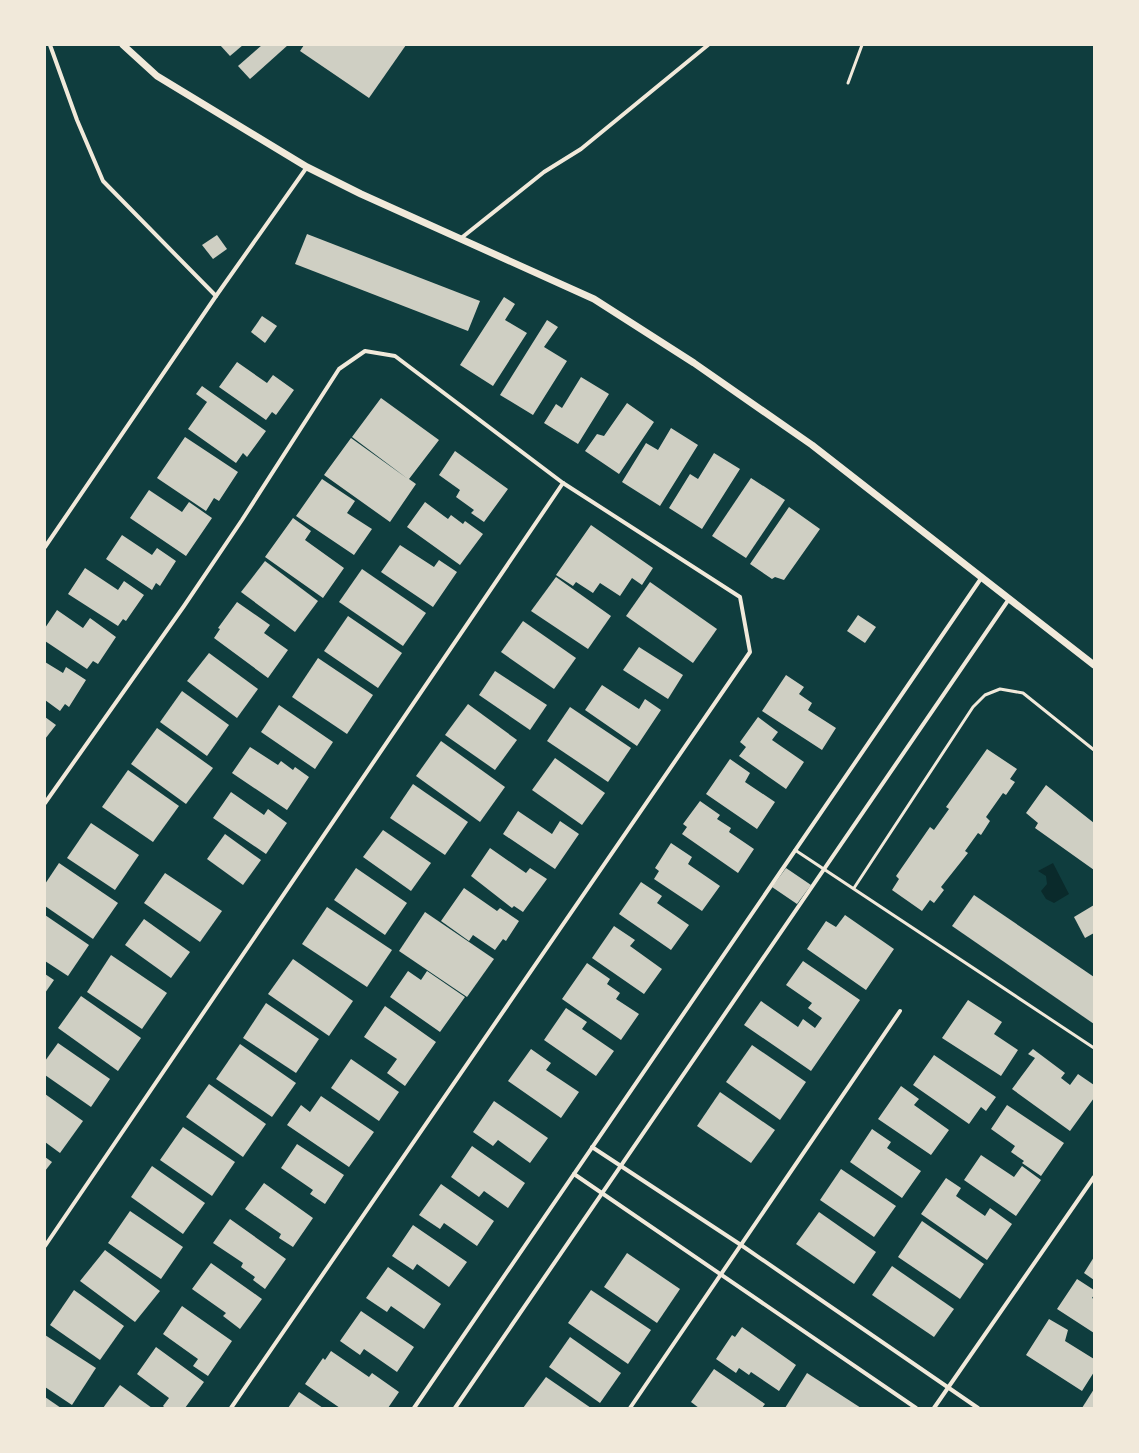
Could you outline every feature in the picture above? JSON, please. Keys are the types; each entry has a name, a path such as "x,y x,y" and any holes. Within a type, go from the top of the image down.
{"street":[{"path":"50,45 77,120 103,181 216,296"},
{"path":"123,45 157,76 307,167 460,239 594,299 694,363 812,445 1094,665"},
{"path":"460,239 544,172 581,150 708,45"},
{"path":"45,547 216,296 307,167"},
{"path":"45,803 196,588 242,520 339,369 364,351 395,356 563,483 740,597 750,652 230,1408"},
{"path":"45,1246 563,483"},
{"path":"414,1408 982,578"},
{"path":"455,1408 1009,599"},
{"path":"630,1408 900,1011"},
{"path":"592,1147 741,1245 978,1408"},
{"path":"574,1174 916,1408"},
{"path":"934,1408 1094,1177"}],"lane":[{"path":"848,83 862,45"},
{"path":"854,888 973,707 985,695 1000,689 1023,693 1094,750"},
{"path":"795,850 1094,1048"}],"water":[{"path":"1053,863 1069,894 1054,903 1046,899 1041,891 1047,884 1046,876 1038,871"}],"building":[{"path":"220,45 243,45 230,56"},
{"path":"262,45 288,45 250,79 238,66"},
{"path":"304,45 406,45 369,98 300,51"},
{"path":"307,234 480,301 468,331 295,264"},
{"path":"217,235 227,249 213,259 202,245"},
{"path":"504,297 515,304 505,320 527,333 493,386 460,365"},
{"path":"262,316 277,326 265,343 251,332"},
{"path":"547,320 558,327 544,347 567,361 533,415 500,395"},
{"path":"237,362 267,383 273,375 294,390 276,415 272,412 266,420 219,387"},
{"path":"581,377 609,394 578,444 544,423 556,404 562,408"},
{"path":"202,386 266,431 247,457 243,453 236,463 188,429 207,402 196,394"},
{"path":"381,398 439,440 409,479 416,484 390,522 324,475 351,438 408,479 352,437"},
{"path":"627,403 654,422 619,474 585,451 597,434 604,436"},
{"path":"671,428 698,445 660,506 622,482 646,443 658,450"},
{"path":"185,437 238,472 219,501 214,498 206,511 157,478"},
{"path":"455,451 508,489 484,522 471,513 474,510 456,497 460,490 439,475"},
{"path":"714,453 740,469 702,529 669,508 690,474 698,479"},
{"path":"751,478 785,500 746,558 712,536"},
{"path":"322,479 355,501 347,513 372,529 354,555 296,516"},
{"path":"149,490 182,512 189,502 212,518 186,556 130,518"},
{"path":"425,502 448,519 451,515 463,524 465,521 483,534 460,565 407,527"},
{"path":"789,507 820,529 784,580 775,577 772,579 750,564"},
{"path":"293,518 311,531 305,540 344,568 323,598 265,557"},
{"path":"591,525 653,568 642,585 632,578 620,596 600,583 593,593 576,582 573,586 556,575"},
{"path":"122,535 152,555 157,548 176,561 160,586 156,583 152,590 106,559"},
{"path":"400,545 434,567 439,560 457,572 433,607 381,572"},
{"path":"265,561 318,601 295,632 241,592"},
{"path":"85,568 118,590 124,581 144,595 126,621 123,619 118,626 68,594"},
{"path":"362,569 426,613 403,646 339,602"},
{"path":"556,577 611,616 588,649 531,611"},
{"path":"650,582 717,629 693,663 626,616"},
{"path":"237,602 270,625 264,633 288,650 268,678 214,638 220,629 218,628"},
{"path":"57,610 83,628 90,618 116,637 98,664 93,661 87,669 45,641 45,628"},
{"path":"858,615 876,627 865,643 847,631"},
{"path":"348,616 402,653 378,688 324,651"},
{"path":"523,621 576,658 554,689 501,652"},
{"path":"639,647 683,675 668,699 623,670"},
{"path":"209,653 258,689 237,718 187,681"},
{"path":"318,658 373,695 347,734 292,697"},
{"path":"45,662 63,673 66,667 86,680 69,707 65,704 60,711 45,700"},
{"path":"495,671 547,705 530,730 479,695"},
{"path":"786,675 804,687 799,694 812,703 808,710 836,728 822,750 762,711"},
{"path":"602,685 639,709 645,699 661,710 637,746 585,710"},
{"path":"182,691 229,725 207,756 160,722"},
{"path":"468,704 517,740 495,770 445,735"},
{"path":"279,705 333,742 315,769 261,732"},
{"path":"570,707 631,748 608,782 547,741"},
{"path":"45,717 56,725 45,739"},
{"path":"758,717 778,732 772,740 804,762 786,789 739,756 746,747 740,742"},
{"path":"157,728 213,768 186,804 131,764"},
{"path":"441,741 505,787 480,822 416,776"},
{"path":"250,747 278,765 281,761 293,770 295,767 309,777 287,810 232,773"},
{"path":"987,749 1017,769 1010,779 1015,782 1006,795 1003,793 986,817 990,821 981,835 978,833 965,851 968,853 941,887 944,890 934,903 930,900 922,911 892,890 899,879 896,876 930,827 934,830 949,809 946,807"},
{"path":"555,758 605,793 582,825 532,790"},
{"path":"730,759 750,773 745,782 775,802 757,829 706,794"},
{"path":"128,770 179,806 153,842 102,807"},
{"path":"413,784 468,822 445,855 390,818"},
{"path":"1046,785 1094,823 1094,870 1035,828 1038,823 1026,813"},
{"path":"231,792 264,815 268,809 287,823 266,854 213,818"},
{"path":"700,801 720,815 717,819 731,828 729,832 754,849 738,873 682,834 687,827 683,824"},
{"path":"518,811 552,834 560,821 579,834 555,869 503,834"},
{"path":"91,823 139,855 115,890 67,858"},
{"path":"383,830 431,863 411,891 363,857"},
{"path":"225,834 261,860 243,885 207,859"},
{"path":"671,843 692,857 688,864 720,886 702,911 654,879 659,871 655,868"},
{"path":"490,848 526,873 530,868 547,879 523,912 514,906 512,908 471,876"},
{"path":"59,863 118,903 93,939 45,906 45,884"},
{"path":"356,868 407,903 385,935 334,900"},
{"path":"786,868 811,885 797,904 772,887"},
{"path":"165,873 222,911 200,942 144,903"},
{"path":"641,882 662,896 657,903 689,925 671,950 619,914"},
{"path":"464,888 497,911 500,908 519,921 506,941 503,939 495,950 473,935 469,941 441,921"},
{"path":"974,895 1094,977 1094,1024 952,926"},
{"path":"1094,905 1094,933 1085,938 1074,917"},
{"path":"327,907 392,950 367,987 302,944"},
{"path":"425,912 494,959 467,997 399,951"},
{"path":"45,915 89,945 68,976 45,961"},
{"path":"845,915 894,949 866,990 807,949 826,921 836,927"},
{"path":"144,919 190,952 171,978 125,945"},
{"path":"614,926 635,940 630,946 662,969 644,994 592,958"},
{"path":"111,955 167,993 142,1029 87,992"},
{"path":"293,959 353,1001 329,1036 268,994"},
{"path":"803,961 860,1000 811,1071 744,1025 761,1001 798,1027 803,1019 815,1028 822,1018 808,1008 812,1003 786,985"},
{"path":"587,963 610,979 607,984 620,993 616,999 639,1014 621,1040 562,999"},
{"path":"408,971 421,980 427,971 465,997 440,1032 390,997"},
{"path":"45,974 54,980 45,993"},
{"path":"81,996 141,1038 118,1071 58,1028"},
{"path":"968,1000 1002,1022 994,1034 1018,1050 1001,1076 942,1038"},
{"path":"266,1003 319,1039 296,1073 243,1038"},
{"path":"385,1006 436,1042 405,1086 387,1073 397,1059 364,1037"},
{"path":"566,1008 587,1022 582,1029 614,1051 596,1076 544,1040"},
{"path":"58,1043 110,1079 91,1107 45,1075 45,1061"},
{"path":"240,1044 296,1083 272,1117 216,1079"},
{"path":"752,1045 806,1082 780,1120 726,1082"},
{"path":"531,1049 551,1063 546,1070 579,1092 561,1118 508,1081"},
{"path":"1033,1049 1065,1073 1061,1078 1070,1085 1078,1074 1094,1085 1094,1098 1070,1131 1012,1089 1035,1058 1028,1054"},
{"path":"934,1055 996,1097 986,1111 981,1107 969,1124 913,1085"},
{"path":"351,1059 399,1092 379,1121 331,1088"},
{"path":"209,1084 266,1124 243,1157 186,1117"},
{"path":"901,1086 919,1099 914,1105 949,1130 931,1155 878,1119"},
{"path":"720,1092 775,1130 751,1163 697,1126"},
{"path":"45,1094 83,1121 60,1153 45,1142"},
{"path":"321,1096 374,1132 349,1167 287,1125 301,1105 310,1112"},
{"path":"494,1101 548,1138 530,1163 498,1140 493,1146 473,1132"},
{"path":"1007,1105 1064,1143 1041,1176 1022,1163 1024,1161 1011,1152 1015,1146 991,1129"},
{"path":"183,1127 235,1162 212,1196 160,1160"},
{"path":"872,1129 891,1142 887,1148 921,1171 902,1198 850,1162"},
{"path":"297,1144 344,1175 325,1204 310,1194 313,1190 281,1168"},
{"path":"472,1146 525,1183 508,1208 484,1191 479,1197 451,1177"},
{"path":"981,1155 1014,1177 1022,1166 1041,1180 1016,1216 964,1180"},
{"path":"45,1157 52,1162 45,1171"},
{"path":"152,1166 205,1203 183,1234 131,1197"},
{"path":"841,1169 896,1206 874,1237 820,1200"},
{"path":"946,1178 961,1188 956,1196 985,1216 990,1208 1012,1224 987,1260 921,1214"},
{"path":"264,1183 313,1218 293,1247 279,1238 281,1234 245,1209"},
{"path":"441,1184 494,1221 477,1246 444,1223 440,1229 419,1215"},
{"path":"130,1211 183,1247 161,1279 108,1243"},
{"path":"819,1212 876,1252 854,1284 796,1244"},
{"path":"230,1219 286,1259 265,1289 253,1280 255,1277 241,1267 243,1263 213,1243"},
{"path":"922,1221 984,1264 960,1299 898,1257"},
{"path":"413,1225 467,1262 449,1287 417,1264 413,1270 392,1256"},
{"path":"105,1250 160,1291 135,1322 80,1281"},
{"path":"627,1253 680,1289 657,1323 604,1287"},
{"path":"1094,1257 1094,1280 1084,1273"},
{"path":"211,1263 262,1299 240,1329 223,1316 226,1313 192,1289"},
{"path":"892,1266 954,1309 934,1337 872,1295"},
{"path":"388,1267 441,1304 424,1329 391,1306 387,1312 366,1298"},
{"path":"1077,1279 1094,1290 1094,1295 1092,1298 1094,1299 1094,1333 1057,1309"},
{"path":"74,1290 124,1326 100,1360 50,1325"},
{"path":"591,1290 651,1330 628,1364 568,1323"},
{"path":"182,1306 232,1341 208,1376 193,1366 198,1359 163,1334"},
{"path":"361,1311 414,1347 397,1372 364,1349 360,1355 340,1341"},
{"path":"1049,1319 1068,1330 1065,1341 1094,1359 1094,1372 1082,1391 1026,1355"},
{"path":"742,1327 796,1365 779,1391 751,1372 749,1375 739,1368 736,1373 716,1359 732,1335 735,1337"},
{"path":"45,1335 96,1368 72,1405 45,1387"},
{"path":"570,1337 621,1373 600,1403 549,1367"},
{"path":"156,1347 204,1382 185,1408 165,1408 163,1406 169,1398 137,1374"},
{"path":"331,1351 369,1377 372,1373 399,1392 388,1408 340,1408 305,1384 323,1358 325,1360"},
{"path":"714,1369 765,1404 762,1408 699,1408 691,1402"},
{"path":"807,1373 861,1408 785,1408"},
{"path":"546,1377 591,1408 523,1408"},
{"path":"120,1385 152,1408 103,1408"},
{"path":"1094,1389 1094,1408 1082,1408"},
{"path":"299,1392 323,1408 288,1408"},
{"path":"45,1397 61,1408 45,1408"}]}
